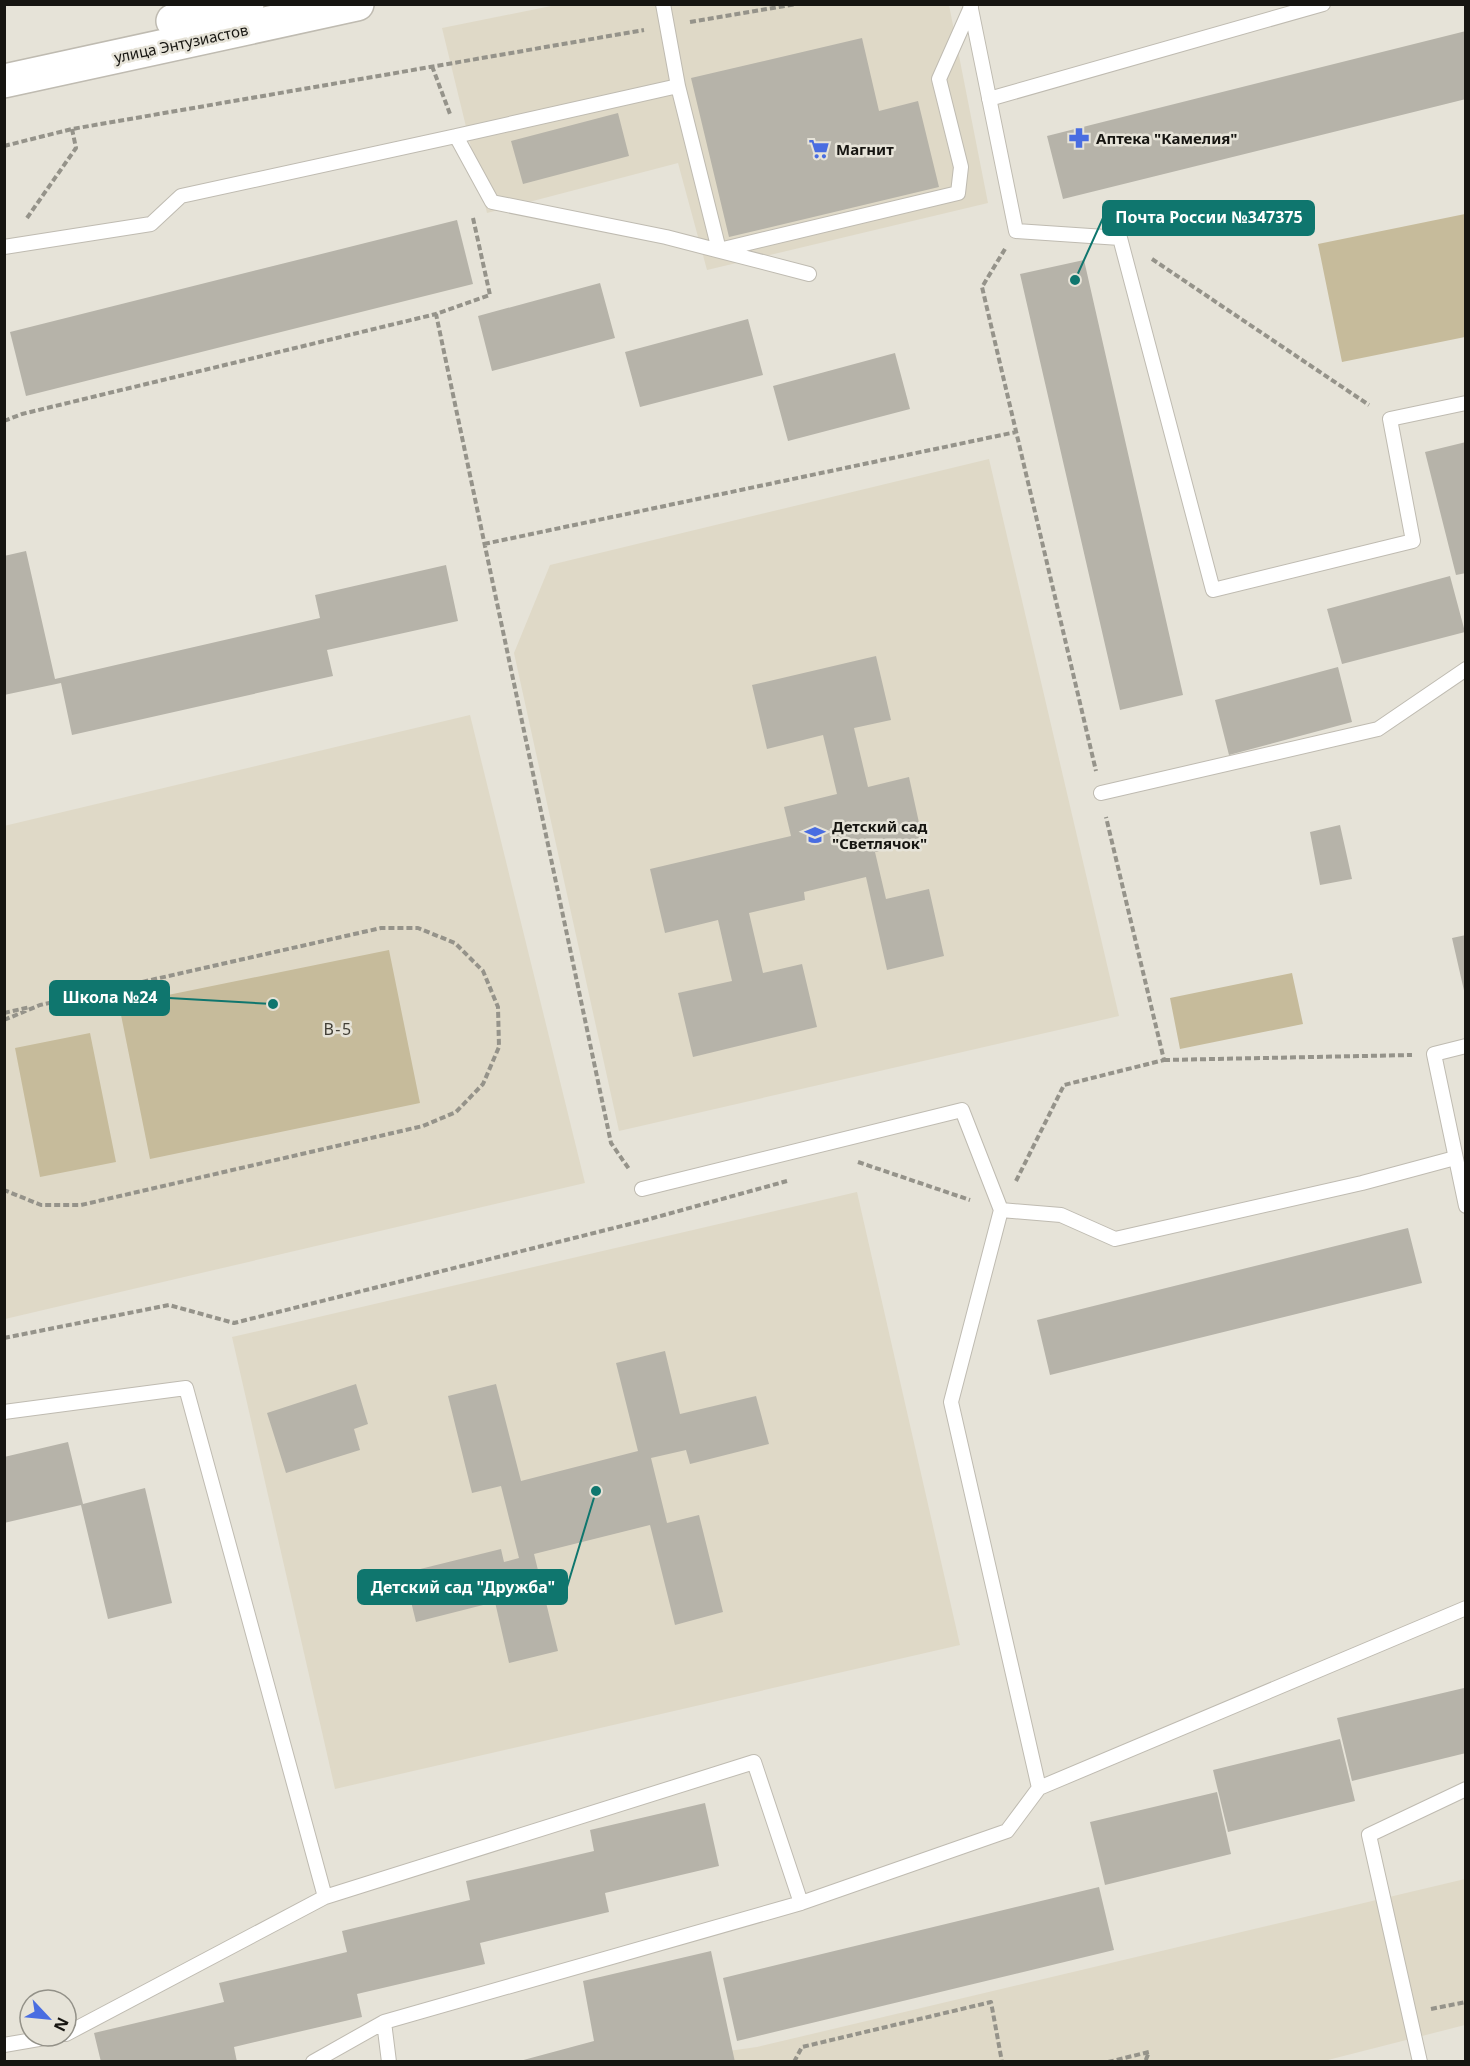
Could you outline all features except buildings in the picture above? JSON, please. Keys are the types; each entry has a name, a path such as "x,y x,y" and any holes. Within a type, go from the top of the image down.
{"street":[{"path":"4,60 247,4"},
{"name":"улица Энтузиастов","path":"4,81 357,4"}],"lane":[{"path":"663,4 678,86 718,250"},
{"path":"989,99 1323,4"},
{"path":"718,250 958,192 961,167 939,79 970,6"},
{"path":"970,6 1016,231 1120,238 1213,590 1413,541 1390,419 1466,403"},
{"path":"5,247 151,224 182,196 678,86"},
{"path":"456,136 492,202 718,250 809,274"},
{"path":"1101,793 1378,729 1466,669"},
{"path":"1466,1046 1434,1054 1466,1206"},
{"path":"642,1189 962,1110 1001,1210 951,1402 1039,1788"},
{"path":"1001,1210 1061,1215 1115,1239 1362,1183 1455,1158"},
{"path":"4,1412 186,1388 325,1897"},
{"path":"313,2061 384,2022 801,1903 1007,1831 1039,1788 1466,1608"},
{"path":"78,2028 325,1897 754,1762 801,1903"},
{"path":"1420,2061 1369,1835 1466,1789"},
{"path":"384,2022 389,2061"}],"path":[{"path":"690,22 796,4"},
{"path":"4,146 72,129 655,28"},
{"path":"432,66 456,136"},
{"path":"5,247 76,147 72,129"},
{"path":"4,421 22,414 436,314 490,295 473,216"},
{"path":"1016,231 982,287 1164,1060"},
{"path":"1120,238 1390,419"},
{"path":"436,314 610,1143 642,1189 646,1220"},
{"path":"484,544 1016,432"},
{"path":"4,1012 381,928 418,928 455,943 483,971 498,1007 499,1047 483,1084 456,1112 423,1126 81,1205 41,1205 4,1190"},
{"path":"4,1020 40,1005"},
{"path":"848,1165 859,1162 1001,1210 1064,1085 1164,1060 1434,1054"},
{"path":"4,1338 169,1305 234,1323 646,1220 792,1180"},
{"path":"794,2061 802,2047 991,2002 1002,2061"},
{"path":"1409,2014 1466,2002"},
{"path":"1108,2061 1149,2052 1145,2061"}],"shaded area":[{"path":"561,4 949,5 988,203 707,270 678,163 487,213 442,28"},
{"path":"1465,214 1465,337 1342,362 1318,244"},
{"name":"Детский сад \"Светлячок\"","path":"989,459 1119,1016 619,1131 514,653 550,565"},
{"path":"470,715 585,1183 5,1319 4,826"},
{"path":"389,950 420,1103 150,1159 119,1005"},
{"path":"1292,973 1303,1024 1180,1049 1170,998"},
{"path":"90,1033 116,1162 40,1177 15,1048"},
{"path":"857,1192 960,1645 335,1789 232,1337"},
{"path":"1465,1879 1465,2025 1324,2061 649,2062 757,2047"}],"place":[{"name":"Аптека \"Камелия\"","path":"1079,138"},
{"name":"Магнит","path":"819,149"},
{"name":"Почта России №347375","path":"1075,280"},
{"name":"Детский сад \"Светлячок\"","path":"815,835"},
{"name":"Школа №24","path":"273,1004"},
{"name":"Детский сад \"Дружба\"","path":"596,1491"}],"district":[{"name":"В-5","path":"338,1029"}]}
